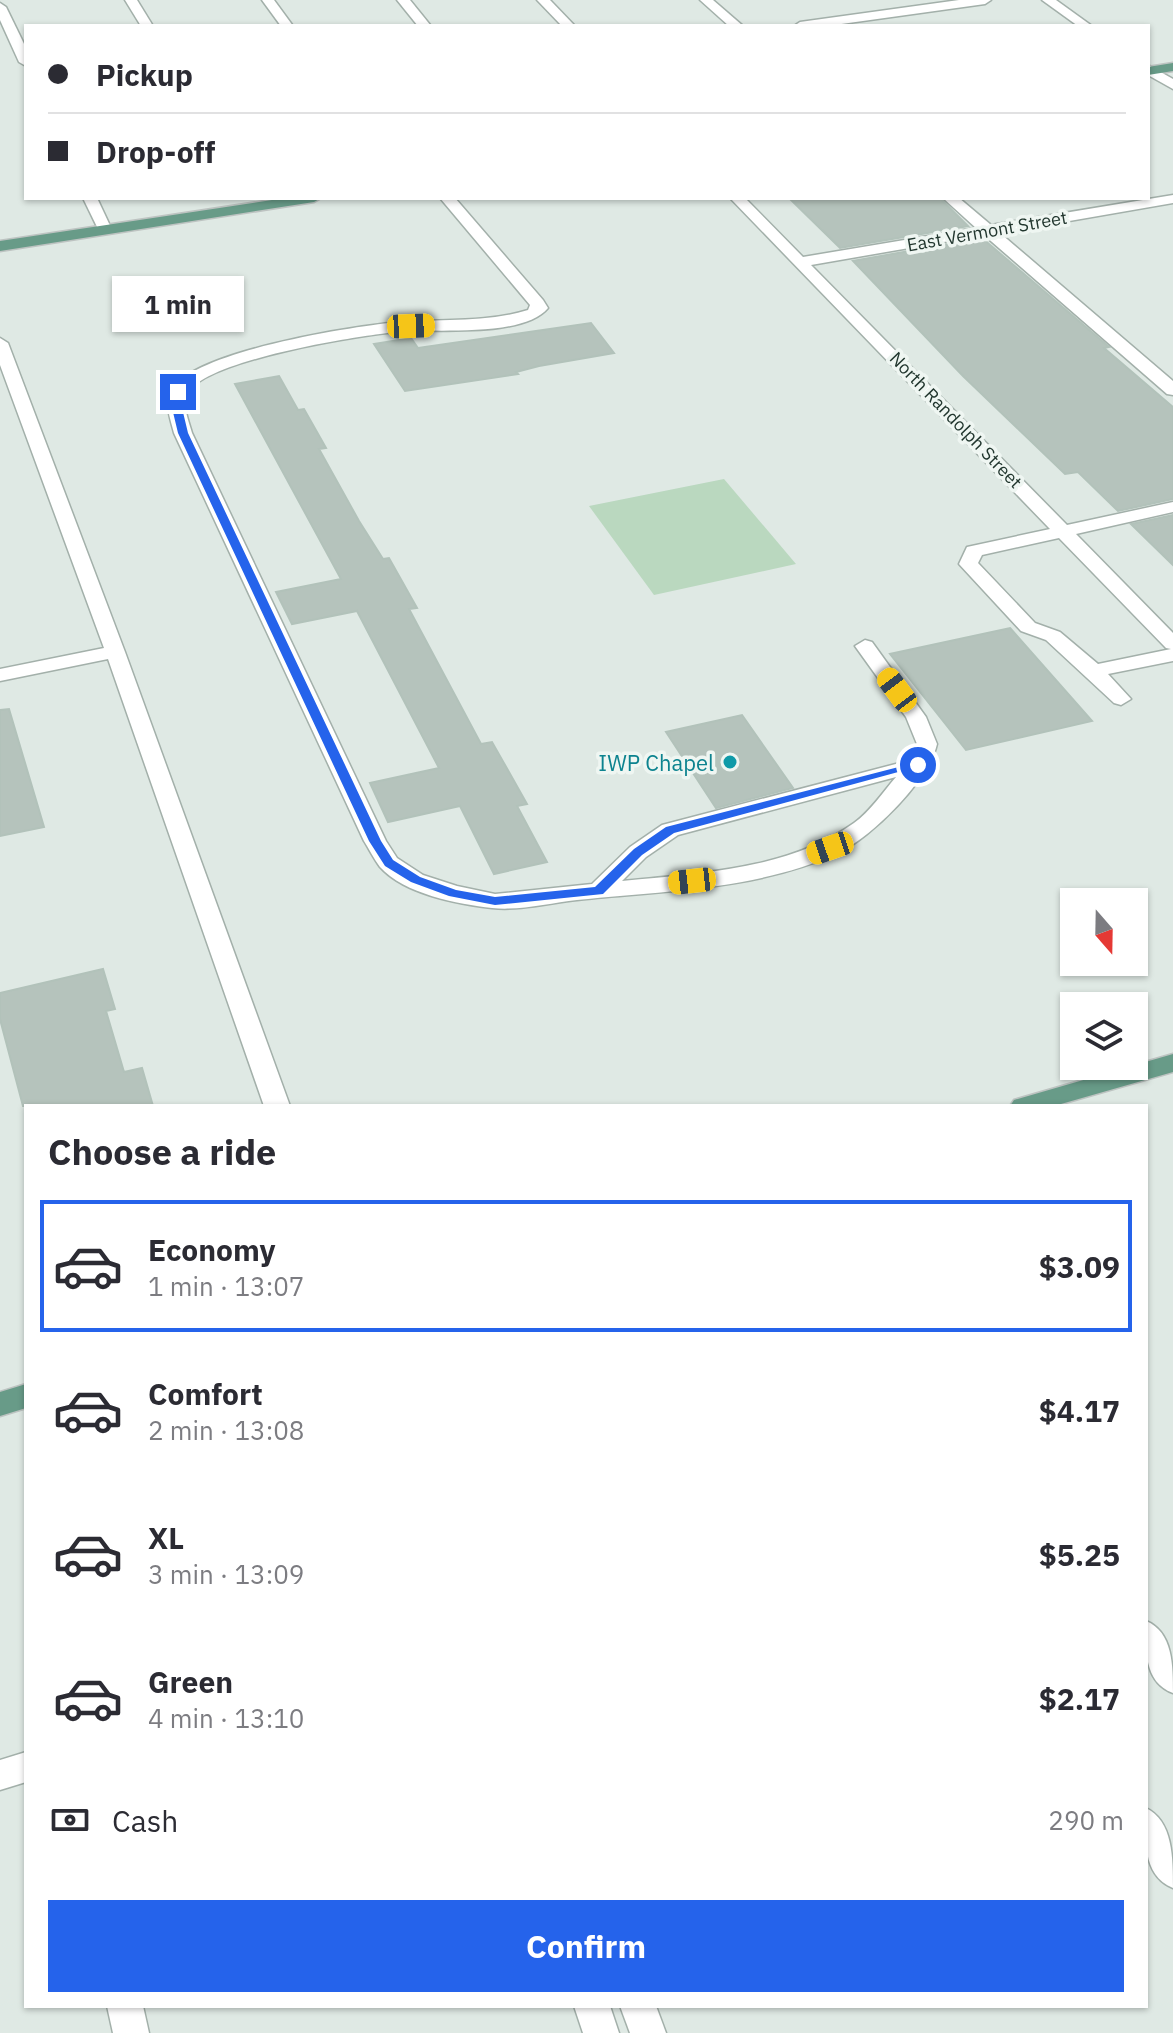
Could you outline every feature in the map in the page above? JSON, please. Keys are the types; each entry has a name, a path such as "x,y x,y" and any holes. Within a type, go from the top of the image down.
{"main road":[{"path":"1150,70 1173,67"},
{"path":"0,246 252,203 289,200"},
{"path":"1030,1104 1173,1063"},
{"path":"0,1404 24,1397"}],"street":[{"path":"131,0 146,24"},
{"path":"268,0 286,24"},
{"path":"403,0 423,24"},
{"path":"543,0 567,24"},
{"path":"706,0 735,24"},
{"path":"879,0 895,10 917,13 932,24"},
{"path":"814,24 985,0"},
{"path":"1048,0 1083,24"},
{"path":"0,7 24,58"},
{"path":"1150,71 1173,85"},
{"path":"1150,188 1170,202"},
{"path":"91,200 105,230"},
{"path":"449,200 537,303 540,308 534,313 492,323 386,328 223,362 188,381 178,392 177,408 183,433 375,841 389,863 415,880 453,893 495,901 719,878 778,865 830,848 865,826 918,765 927,744 916,717 865,646"},
{"name":"North Randolph Street","path":"739,200 1173,644"},
{"path":"952,200 1173,390"},
{"name":"East Vermont Street","path":"801,262 1170,202"},
{"path":"0,343 115,652 276,1104"},
{"path":"1121,699 1053,636 1028,627 968,564 974,551 1173,507"},
{"path":"0,675 115,652"},
{"path":"1094,671 1173,655"},
{"path":"598,891 638,852 670,830 918,765"},
{"path":"1148,1638 1173,1679"},
{"path":"0,1775 24,1768"},
{"path":"1148,1827 1173,1871"},
{"path":"125,2008 131,2033"},
{"path":"593,2008 601,2033"},
{"path":"639,2008 648,2033"}],"green space":[{"path":"724,479 796,564 654,595 589,506"}],"building":[{"path":"791,200 942,200 968,226 840,248"},
{"path":"982,238 1109,347 1104,348 1173,407 1173,499 1118,511 1078,472 1065,474 963,376 853,261"},
{"path":"591,323 614,353 539,366 516,372 518,374 405,391 374,344 411,338 418,348"},
{"path":"279,376 298,410 304,409 326,448 319,449 359,521 383,559 389,558 417,608 409,609 481,744 492,742 527,804 517,806 547,862 494,874 460,806 388,822 370,783 439,768 357,611 292,624 276,592 341,579 235,384"},
{"path":"1173,515 1173,565 1131,524"},
{"path":"1010,628 1092,721 966,750 890,654"},
{"path":"9,709 44,827 0,836 0,710"},
{"name":"IWP Chapel","path":"742,715 793,788 716,808 666,732"},
{"path":"103,969 115,1009 106,1011 124,1072 142,1068 152,1104 23,1106 0,1019 0,993"}],"place":[{"name":"IWP Chapel","path":"730,762"}],"route":[{"path":"178,392 177,408 183,433 375,841 389,863 415,880 453,893 495,901 598,891 638,852 670,830 918,765"}]}
